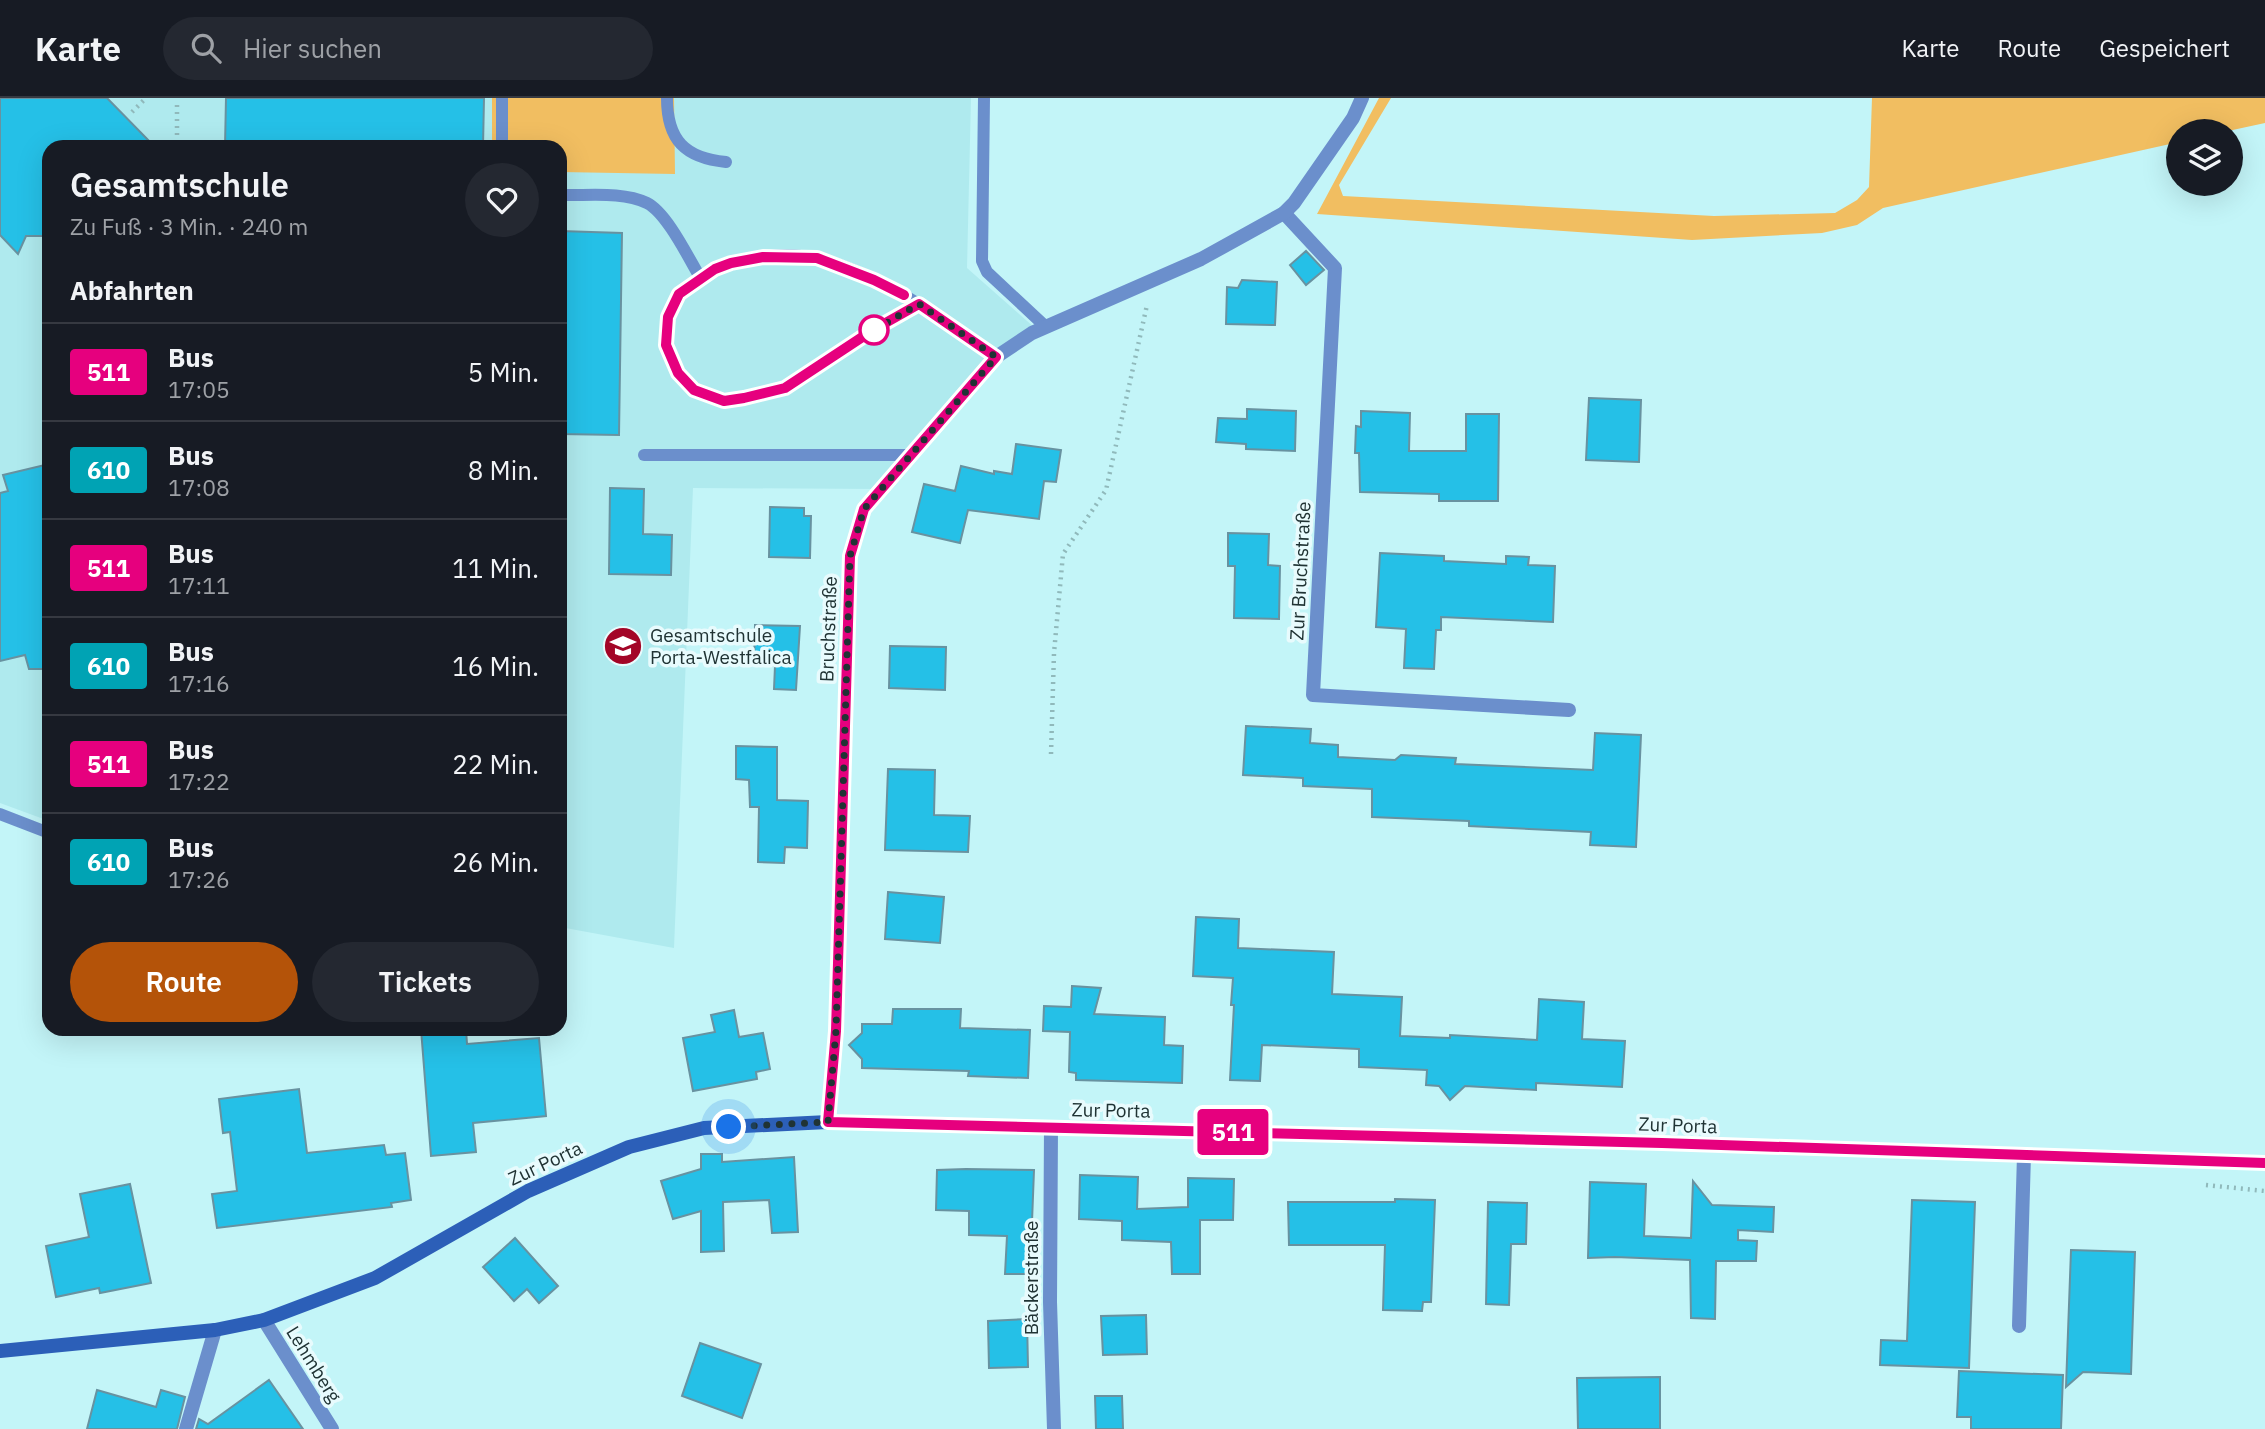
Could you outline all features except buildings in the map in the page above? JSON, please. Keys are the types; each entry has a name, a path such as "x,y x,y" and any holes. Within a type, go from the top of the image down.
{"main road":[{"name":"Zur Porta","path":"0,1351 215,1330 264,1320 375,1278 528,1191 629,1147 704,1128 828,1122 1051,1127 2265,1163"}],"street":[{"name":"Bruchstraße","path":"828,1122 836,1031 850,556 864,509 908,455 996,357 1046,327 1202,259 1284,213 1294,203 1353,118 1362,98"},
{"name":"Zur Bruchstraße","path":"1284,213 1335,268 1313,695 1569,710"},
{"name":"Bäckerstraße","path":"1051,1127 1050,1302 1054,1429"},
{"path":"2019,1326 2024,1155"},
{"name":"Lehmberg","path":"264,1320 332,1429"},
{"path":"186,1429 215,1330"}],"lane":[{"path":"502,98 502,140"},
{"path":"667,98 667,117 682,149 705,160 726,162"},
{"path":"984,98 982,261 987,272 1046,327"},
{"path":"567,195 621,196 649,204 667,224 701,279"},
{"path":"919,304 873,330 785,388 724,401 694,390 678,373 666,345 668,317 679,294 715,269 763,257 802,256 817,258 874,280 919,304 996,357"},
{"path":"644,455 908,455"},
{"path":"0,814 42,830"}],"path":[{"path":"132,112 146,98"},
{"path":"177,105 177,140"},
{"path":"1051,754 1054,653 1063,554 1106,490 1152,280"}],"shaded area":[{"name":"Gesamtschule Porta-Westfalica","path":"0,98 971,98 967,268 1035,328 1027,332 878,489 693,488 674,948 567,928 567,140 42,140 42,818 0,803"},
{"path":"492,98 674,98 675,174 567,172 567,140 492,140"},
{"path":"1379,98 1391,98 1339,185 1343,196 1714,216 1835,213 1857,200 1869,187 1872,98 2265,98 2265,123 2243,128 2243,119 2166,119 2166,145 1883,208 1857,225 1822,233 1692,240 1317,214"}],"bus line":[{"name":"511","path":"904,295 817,258 763,257 715,269 679,294 668,317 666,345 678,373 694,390 724,401 785,388 873,330 919,304 996,357 908,455 864,509 850,556 836,1031 828,1122 1662,1143 2265,1163"}],"place":[{"name":"Gesamtschule Porta-Westfalica","path":"623,646"}],"route":[{"path":"729,1127 828,1122 836,1031 850,556 864,509 908,455 996,357 919,304 874,330"}]}
